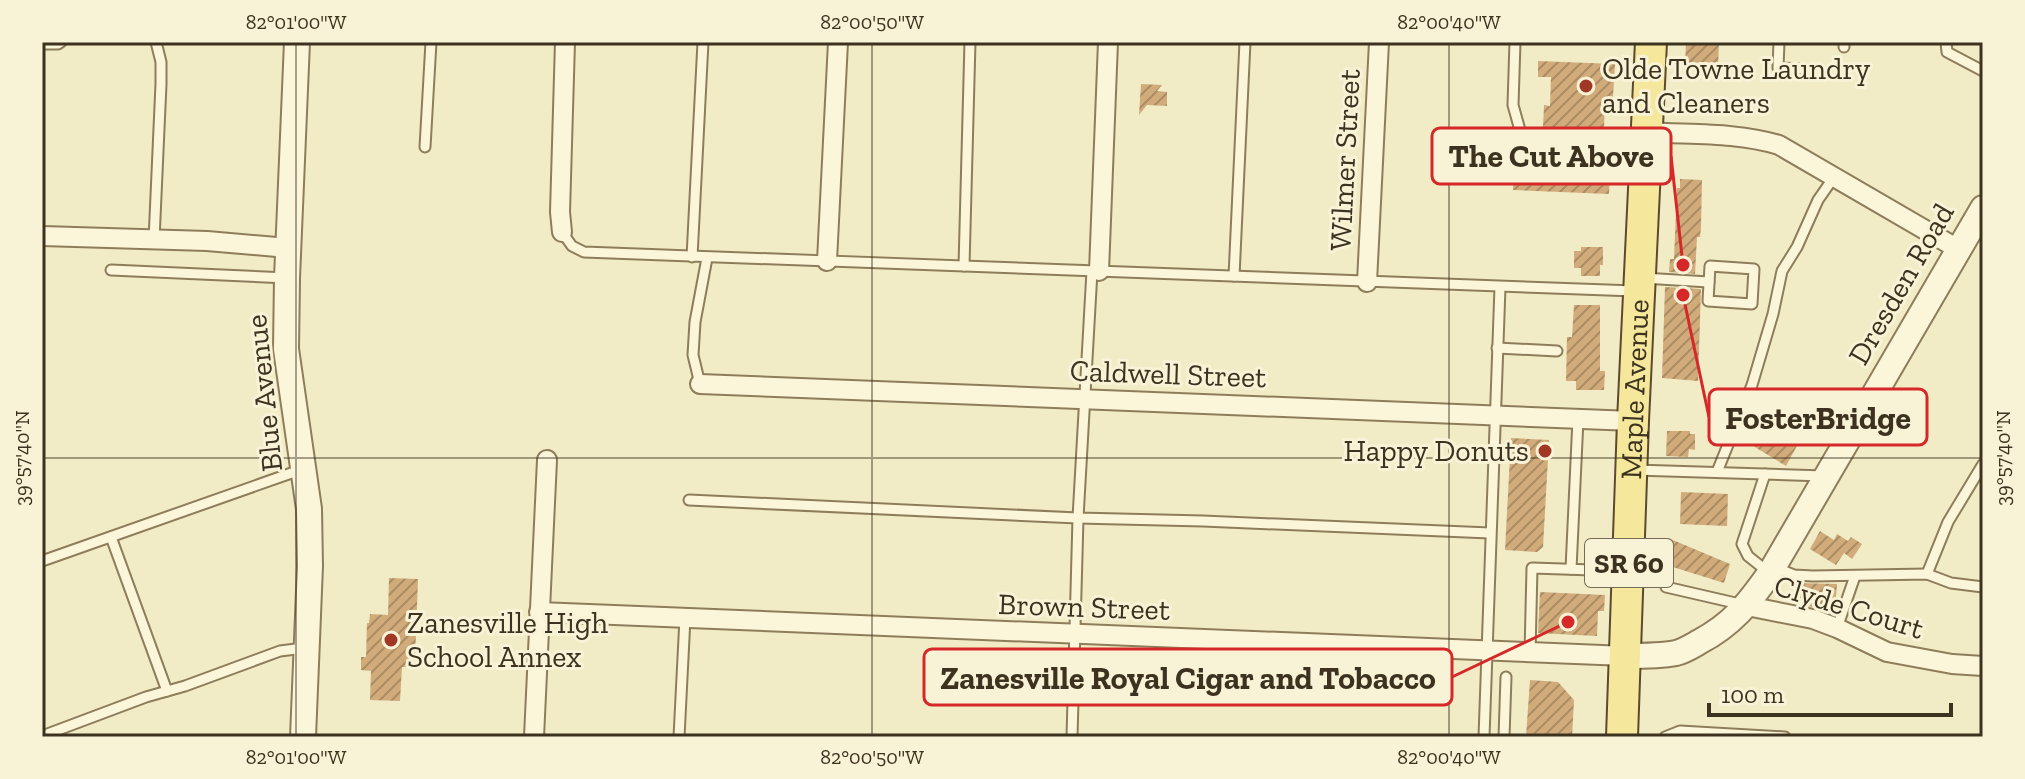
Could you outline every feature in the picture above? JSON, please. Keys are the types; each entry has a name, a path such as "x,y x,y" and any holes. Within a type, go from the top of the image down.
{"main road":[{"name":"Maple Avenue","path":"1622,737 1650,42"}],"street":[{"name":"Blue Avenue","path":"297,42 286,349 309,509 310,566 303,737"},
{"path":"562,232 565,42"},
{"path":"827,261 838,42"},
{"path":"1096,271 1108,42"},
{"name":"Wilmer Street","path":"1367,282 1379,42"},
{"path":"1642,42 1650,42"},
{"path":"1646,141 1759,139 1779,145 1958,249"},
{"name":"Dresden Road","path":"1626,656 1679,652 1709,637 1747,606 1982,212"},
{"path":"42,236 221,242 288,248"},
{"name":"Caldwell Street","path":"700,384 1633,421"},
{"path":"534,737 547,460"},
{"name":"Clyde Court","path":"1747,606 1813,619 1887,652 1941,663 1983,666"},
{"name":"Brown Street","path":"539,612 1626,656"}],"lane":[{"path":"42,44 61,42"},
{"path":"154,240 161,84 161,62 156,42"},
{"path":"425,147 431,42"},
{"path":"692,257 703,42"},
{"path":"964,266 970,42"},
{"path":"1234,276 1245,42"},
{"path":"1515,42 1513,105 1523,141 1546,148 1646,141"},
{"path":"1779,42 1778,68 1810,69"},
{"path":"1946,42 1947,52 1983,71"},
{"path":"1717,472 1752,385 1782,271 1797,247 1818,200 1834,177"},
{"path":"562,232 572,246 584,252 707,258 1500,287 1709,282"},
{"path":"700,384 693,355 695,322 707,258"},
{"path":"1710,266 1754,269 1752,304 1708,301 1709,282 1710,266"},
{"path":"111,270 287,278"},
{"path":"1072,737 1078,518 1096,271"},
{"path":"1484,737 1500,287"},
{"path":"1497,348 1557,351"},
{"path":"1789,400 1850,436"},
{"path":"1571,569 1578,419"},
{"path":"1927,574 1948,522 1983,464"},
{"path":"42,561 304,469"},
{"path":"1631,469 1827,476"},
{"path":"1765,474 1742,544 1748,556 1771,570 1794,575 1927,574 1951,583 1983,587"},
{"path":"689,500 1490,533"},
{"path":"111,537 167,691"},
{"path":"1530,653 1532,568 1629,572"},
{"path":"1837,628 1855,576"},
{"path":"1666,587 1747,606"},
{"path":"679,737 685,618"},
{"path":"42,736 280,651 306,647"},
{"path":"1504,737 1506,677"},
{"path":"1665,737 1680,731 1783,737"}],"building":[{"path":"1686,42 1719,42 1718,68 1685,67"},
{"path":"1538,61 1615,64 1613,97 1605,97 1604,129 1543,127 1544,105 1550,106 1551,77 1538,77"},
{"path":"1141,84 1162,85 1157,91 1167,92 1167,106 1147,105 1139,115"},
{"path":"1514,162 1541,167 1610,169 1609,194 1513,190"},
{"path":"1680,179 1702,180 1701,227 1700,237 1697,237 1695,274 1669,272 1670,259 1674,259"},
{"path":"1581,247 1603,247 1600,276 1581,276 1581,268 1574,268 1574,251 1581,251"},
{"path":"1665,287 1701,289 1698,381 1662,378"},
{"path":"1574,305 1600,305 1600,371 1605,371 1604,390 1576,390 1576,381 1566,381 1567,337 1572,337"},
{"path":"1757,404 1804,433 1786,466 1740,438"},
{"path":"1667,431 1690,431 1690,434 1695,434 1695,450 1689,449 1688,457 1666,456"},
{"path":"1511,438 1549,440 1543,547 1537,552 1505,550"},
{"path":"1681,492 1728,494 1727,526 1680,524"},
{"path":"1820,531 1834,540 1837,534 1848,541 1851,537 1862,544 1852,559 1844,553 1836,565 1810,549"},
{"path":"1668,538 1730,564 1724,583 1660,563"},
{"name":"Zanesville High School Annex","path":"389,578 418,579 415,661 408,661 407,667 402,667 400,701 370,700 371,671 361,670 361,657 366,657 370,614 388,615"},
{"path":"1797,583 1837,584 1835,610 1803,605 1803,599 1796,599"},
{"path":"1540,592 1605,595 1604,611 1598,611 1597,636 1538,633"},
{"path":"1530,680 1558,682 1574,700 1572,737 1526,737"}],"place":[{"name":"Olde Towne Laundry and Cleaners","path":"1586,86"},
{"name":"The Cut Above","path":"1683,265"},
{"name":"FosterBridge","path":"1683,295"},
{"name":"Happy Donuts","path":"1545,451"},
{"name":"Zanesville Royal Cigar and Tobacco","path":"1568,622"},
{"name":"Zanesville High School Annex","path":"391,640"}]}
